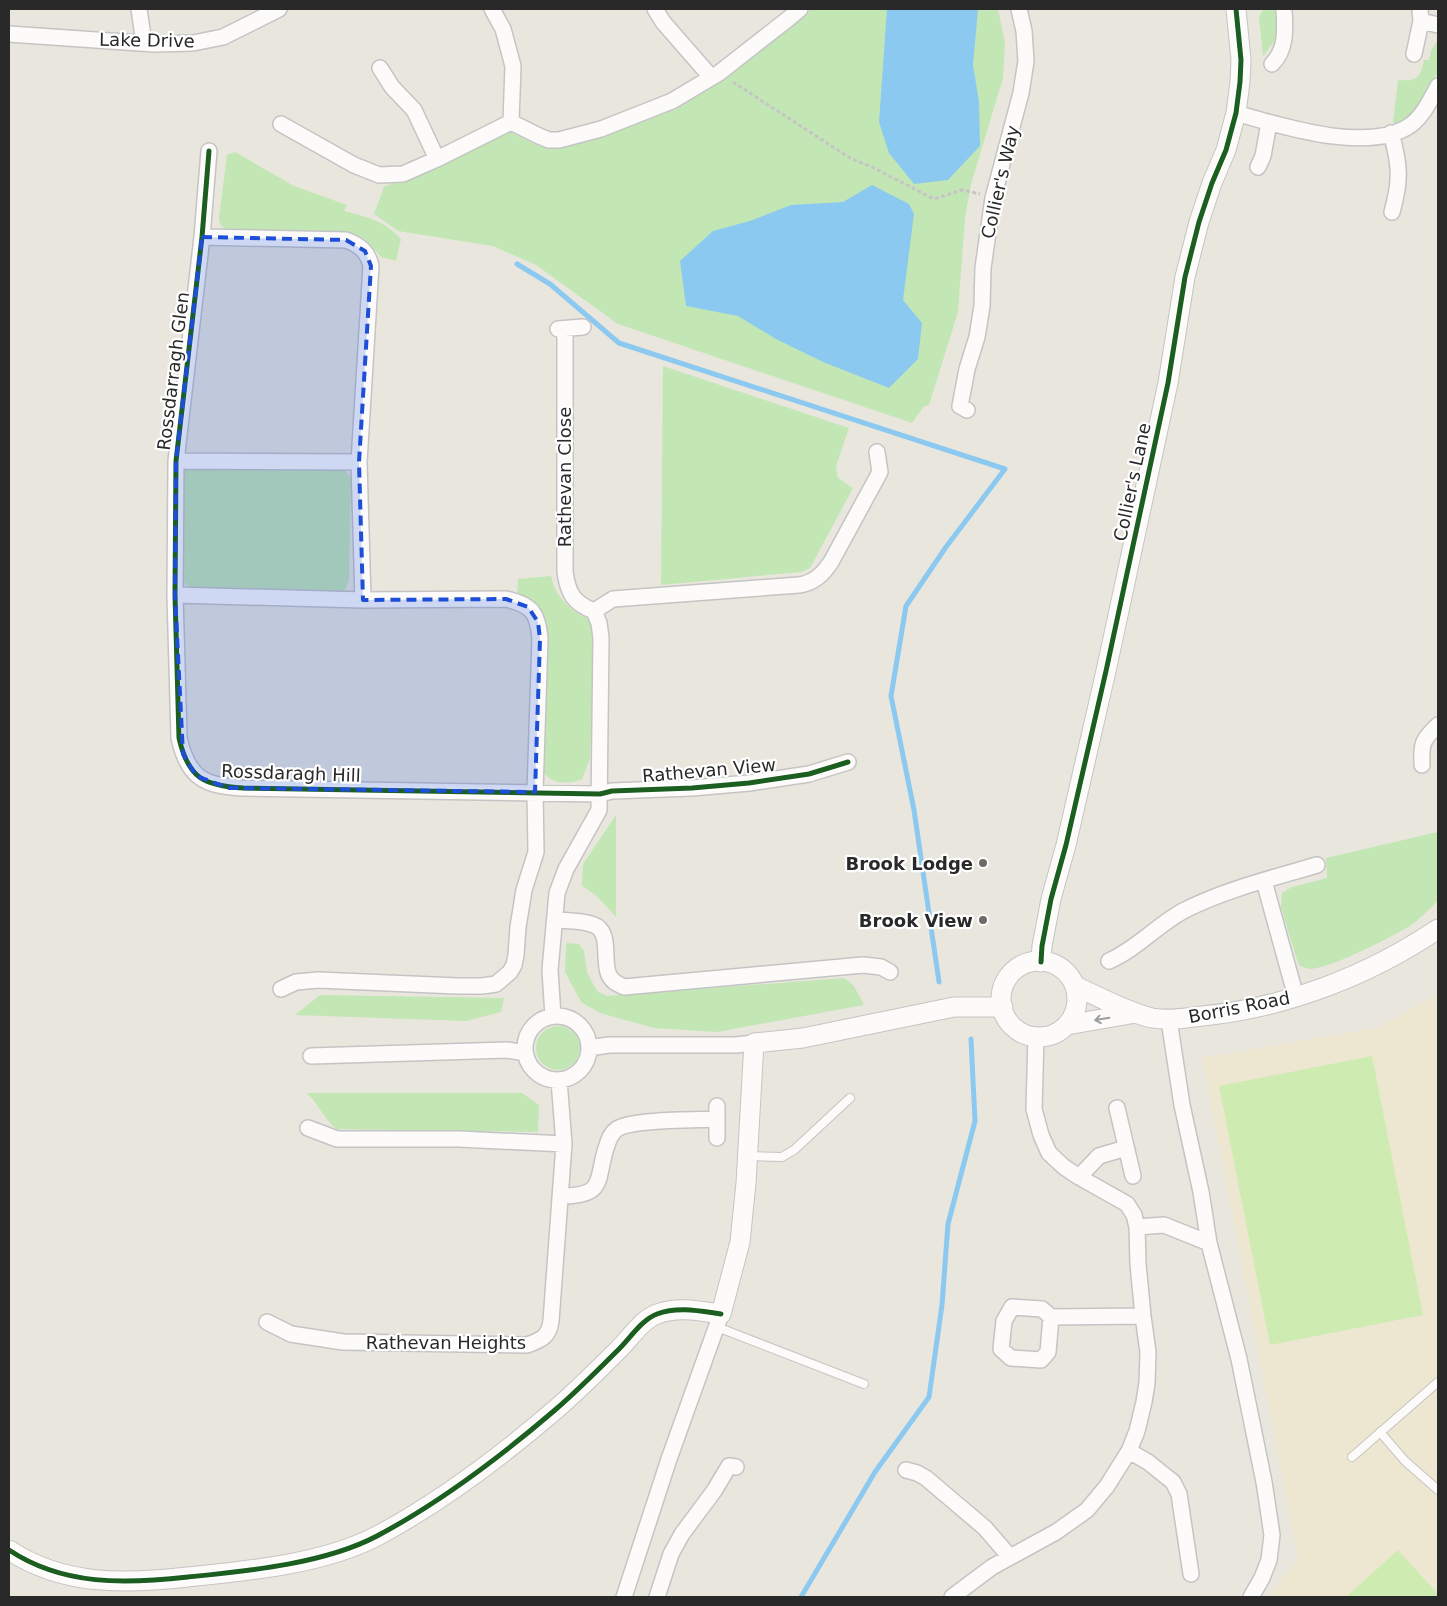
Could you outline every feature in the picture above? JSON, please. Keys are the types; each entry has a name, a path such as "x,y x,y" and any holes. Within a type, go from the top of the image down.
{"street":[{"path":"139,9 144,43"},
{"name":"Lake Drive","path":"9,34 144,43 193,43 223,37 279,9"},
{"path":"492,9 503,29 513,66 511,122"},
{"path":"655,9 664,22 715,75"},
{"path":"511,122 538,136 549,140 559,140 601,129 665,104 715,75 800,9"},
{"name":"Collier's Way","path":"967,410 960,406 961,396 977,337 982,306 983,268 993,198 1021,93 1026,61 1024,31 1019,9"},
{"name":"Collier's Lane","path":"1041,962 1042,946 1051,899 1066,845 1106,671 1168,383 1185,277 1199,222 1212,183 1226,150 1236,113 1241,60 1236,9"},
{"path":"1272,64 1279,57 1286,35 1284,9"},
{"path":"1414,54 1421,15 1438,25"},
{"path":"380,68 392,86 414,110 437,159"},
{"path":"1236,113 1303,131 1333,136 1373,138 1391,134 1411,124 1422,114 1438,86"},
{"path":"281,124 354,165 379,175 403,174 511,122"},
{"path":"1258,166 1263,156 1269,122"},
{"path":"1391,134 1397,154 1399,175 1392,212"},
{"name":"Rossdarragh Glen","path":"175,595 176,461 202,237 209,151"},
{"path":"202,237 334,239 352,242 365,251 372,266 359,462 363,600"},
{"name":"Rathevan Close","path":"583,327 562,329 565,572 568,590 575,600 594,611"},
{"path":"553,1016 550,970 558,893 566,869 599,810 601,638 599,623 594,611 613,599 791,586 814,580 822,574 831,562 880,472 877,452"},
{"name":"Rossdarragh Glen","path":"176,461 359,462"},
{"path":"175,595 363,600 506,599 520,602 528,607 538,622 540,639 535,792 536,840 534,859 520,906 514,965 510,972 496,984 482,986 318,980 296,982 281,989"},
{"name":"Rossdaragh Hill","path":"175,595 179,738 186,761 196,776 202,780 220,786 243,788 571,793"},
{"path":"1422,765 1421,746 1438,725"},
{"name":"Rathevan View","path":"571,793 600,794 612,791 692,788 749,783 809,774 848,762"},
{"path":"1109,962 1123,955 1184,911 1222,894 1317,865"},
{"path":"1264,881 1296,997"},
{"path":"555,920 593,925 598,928 602,933 606,948 608,975 613,981 624,987 863,965 881,967 890,972"},
{"name":"Borris Road","path":"1075,986 1136,1013 1153,1018 1169,1020 1225,1014 1280,1002 1360,972 1429,940 1438,929"},
{"path":"1041,962 1052,964 1064,971 1075,986 1077,995 1076,1008 1073,1017 1067,1025 1052,1035 1036,1037 1022,1033 1008,1021 1002,1007 1003,989 1009,977 1020,967 1028,963 1041,962"},
{"path":"589,1048 609,1045 736,1045 803,1038 954,1007 1002,1007"},
{"name":"Borris Road","path":"1067,1025 1136,1013"},
{"path":"553,1016 573,1020 581,1026 586,1035 589,1048 585,1064 578,1072 570,1078 560,1080 550,1080 533,1070 525,1053 528,1034 534,1025 543,1019 553,1016"},
{"path":"1169,1020 1182,1105 1201,1192 1209,1243 1238,1359 1264,1482 1272,1535 1269,1560 1262,1578 1251,1597"},
{"path":"958,1596 992,1567 1056,1532 1087,1510 1107,1486 1129,1451 1139,1422 1146,1383 1148,1352 1138,1264 1137,1227 1134,1214 1126,1204 1079,1177 1064,1167 1049,1153 1041,1135 1034,1109 1036,1037"},
{"path":"624,1597 669,1459 719,1321 740,1242 748,1156 754,1043"},
{"path":"311,1056 507,1050 525,1053"},
{"name":"Rathevan Heights","path":"267,1322 291,1334 344,1342 527,1345 542,1340 548,1333 551,1321 564,1144 560,1080"},
{"path":"1117,1108 1133,1176"},
{"path":"560,1196 586,1194 596,1186 609,1137 616,1129 630,1123 717,1112 717,1138"},
{"path":"308,1128 337,1139 459,1139 564,1144"},
{"path":"1079,1177 1100,1156 1126,1148"},
{"path":"1137,1227 1164,1226 1209,1243"},
{"path":"9,1550 20,1557 61,1575 109,1581 151,1581 243,1571 320,1557 348,1548 375,1537 430,1506 486,1467 555,1410 618,1351 645,1322 656,1314 679,1309 719,1321"},
{"path":"1051,1317 1143,1316"},
{"path":"1129,1451 1148,1462 1173,1482 1179,1494 1191,1574"},
{"path":"657,1597 671,1554 682,1534 714,1491 729,1466 736,1467"},
{"path":"906,1470 926,1478 985,1528 1010,1557"}],"lane":[{"path":"748,1156 782,1157 794,1150 850,1098"},
{"path":"719,1321 864,1384"},
{"path":"1352,1457 1438,1382"},
{"path":"1380,1432 1405,1461 1438,1490"}],"path":[{"path":"715,75 850,158 872,166 934,199 962,190 993,198"}],"highlighted area":[{"path":"202,237 346,240 365,251 371,266 359,462 363,600 506,599 528,607 538,622 540,639 535,792 229,788 196,776 183,754 175,595 176,461"}],"shaded area":[{"path":"1438,994 1438,1597 1268,1597 1298,1559 1202,1058 1377,1028"}],"green space":[{"path":"811,9 998,9 1005,43 1003,78 971,184 965,218 958,312 929,405 924,406 912,423 618,324 536,265 493,246 398,231 374,214 384,187 508,131 539,146 581,142 728,76"},
{"path":"1263,9 1280,9 1281,22 1276,39 1263,56 1259,17"},
{"path":"1437,41 1438,72 1417,108 1407,119 1400,123 1393,123 1398,80 1417,78 1424,60 1429,60 1431,51"},
{"path":"235,152 294,186 347,205 344,211 368,218 389,228 401,239 396,261 381,257 364,238 351,233 225,229 220,223 219,217 227,155"},
{"path":"663,366 849,428 836,466 838,478 853,488 810,568 801,572 661,585"},
{"path":"184,470 345,470 351,479 349,580 346,588 343,591 196,589 185,584 181,573"},
{"path":"551,576 556,591 571,609 592,620 595,638 590,758 582,779 573,782 551,779 543,770 541,755 545,629 517,596 518,579"},
{"path":"616,815 616,917 597,896 582,886 583,864"},
{"path":"1438,832 1438,900 1425,914 1410,926 1347,958 1311,969 1300,966 1281,907 1282,893 1292,887 1327,878 1326,858"},
{"path":"566,943 579,944 584,951 587,972 597,991 607,996 844,978 854,986 864,1005 717,1032 654,1028 600,1013 581,1002 565,972"},
{"path":"320,995 504,998 501,1012 466,1021 295,1015"},
{"path":"554,1026 562,1026 574,1032 580,1048 574,1064 562,1070 554,1070 542,1064 536,1052 536,1044 542,1032"},
{"path":"1372,1056 1423,1315 1270,1345 1219,1086"},
{"path":"307,1093 522,1093 539,1105 538,1132 336,1129"},
{"path":"1398,1550 1438,1594 1438,1597 1346,1597"}],"water":[{"path":"887,9 978,9 973,65 979,102 980,146 948,180 914,184 889,153 879,122"},
{"path":"872,185 909,204 914,214 903,300 922,323 918,359 889,388 823,362 776,339 738,316 686,306 680,261 713,231 750,221 791,205 843,202"}],"waterway":[{"path":"517,264 550,284 619,343 1005,469 946,547 906,606 891,696 914,810 939,982"},
{"path":"801,1597 875,1472 929,1397 942,1305 948,1224 975,1121 971,1039"}],"cycle path":[{"path":"1041,962 1042,946 1051,899 1066,845 1106,671 1168,383 1185,277 1199,222 1212,183 1226,150 1236,113 1241,60 1236,9"},
{"path":"209,151 202,237 176,461 175,595 179,738 187,762 193,771 208,782 243,788 600,794 612,791 692,788 749,783 809,774 848,762"},
{"path":"9,1550 30,1562 73,1576 95,1580 141,1581 285,1565 356,1546 424,1509 491,1462 571,1396 621,1347 640,1325 651,1317 673,1310 721,1314"}],"place":[{"name":"Brook Lodge","path":"983,863"},
{"name":"Brook View","path":"983,920"}]}
